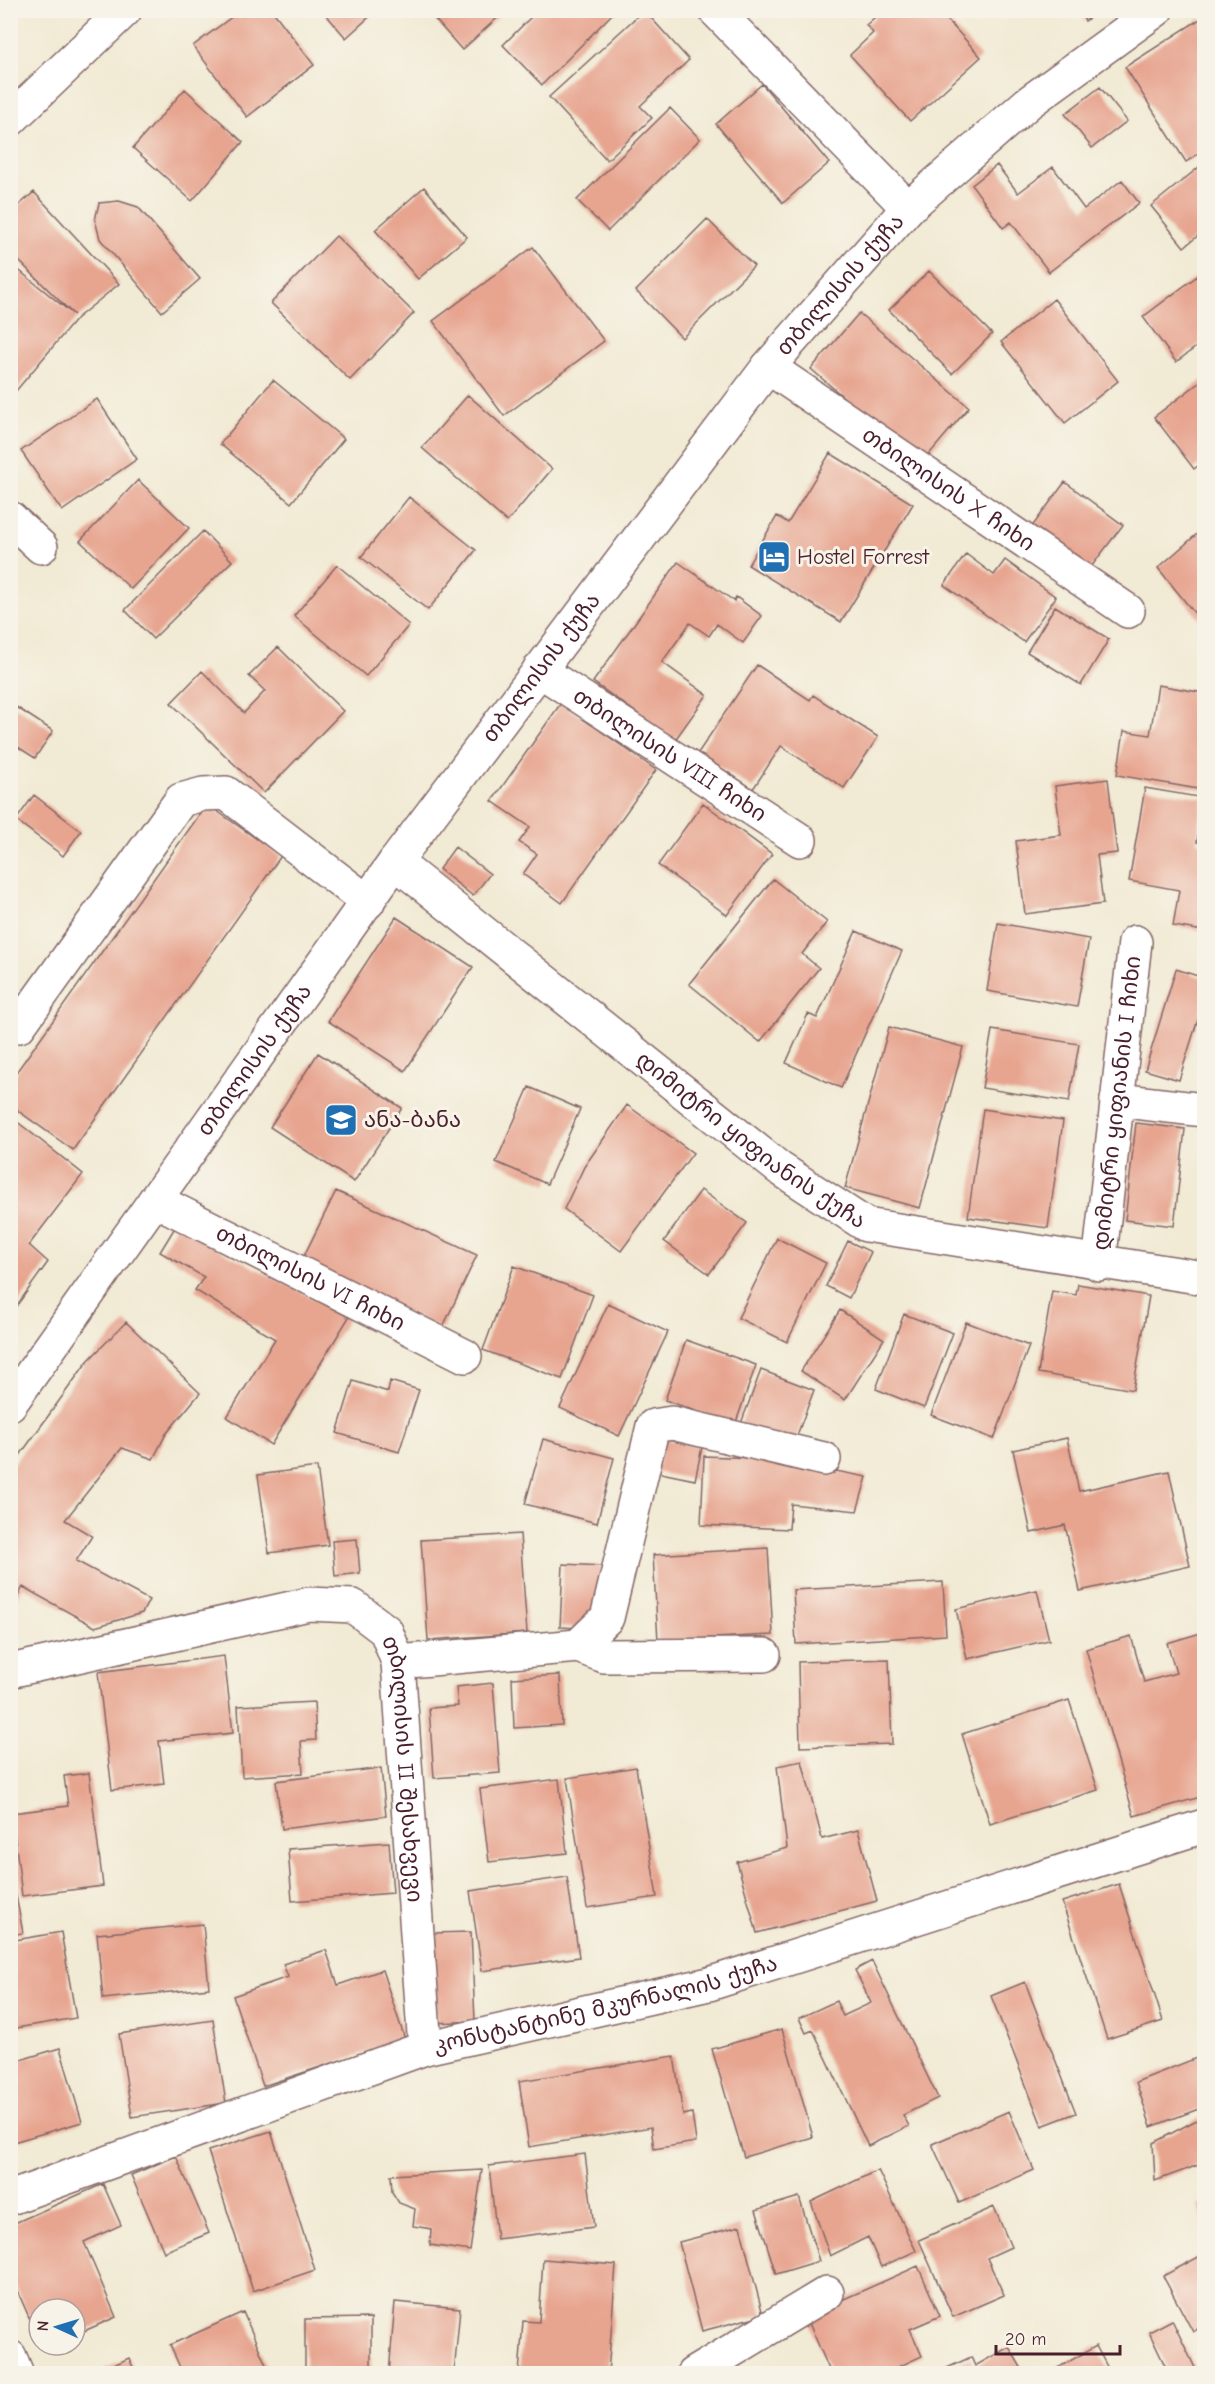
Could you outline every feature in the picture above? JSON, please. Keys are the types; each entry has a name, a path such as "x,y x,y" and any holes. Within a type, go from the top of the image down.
{"street":[{"path":"10,120 125,10"},
{"path":"715,10 908,208"},
{"name":"თბილისის ქუჩა","path":"10,1404 395,862 768,367 908,208 1028,103 1156,10"},
{"name":"თბილისის X ჩიხი","path":"768,367 1128,611"},
{"path":"10,518 40,547"},
{"name":"თბილისის VIII ჩიხი","path":"539,670 800,840"},
{"path":"19,1026 181,801 203,794 226,793 368,902"},
{"name":"დიმიტრი ყიფიანის ქუჩა","path":"395,862 779,1168 866,1225 1099,1264 1204,1278"},
{"name":"დიმიტრი ყიფიანის I ჩიხი","path":"1099,1264 1135,942"},
{"path":"1117,1100 1204,1110"},
{"name":"თბილისის VI ჩიხი","path":"155,1200 465,1356"},
{"path":"578,1646 607,1618 653,1426 672,1423 824,1459"},
{"name":"თბილისის II შესახვევი","path":"10,1671 309,1604 353,1606 386,1631 399,1662 425,2048"},
{"path":"399,1662 578,1646 604,1656 764,1654"},
{"name":"კონსტანტინე მკურნალის ქუჩა","path":"10,2198 425,2048 709,1984 1204,1826"},
{"path":"693,2373 827,2293"},
{"path":"10,2357 17,2373"}],"building":[{"path":"241,10 272,10 314,65 247,117 193,46"},
{"path":"322,10 377,10 346,38"},
{"path":"441,10 506,10 462,50 433,17"},
{"path":"538,10 616,10 542,85 503,45"},
{"path":"644,10 689,60 640,106 652,118 607,160 549,97"},
{"path":"883,10 946,10 942,14 981,57 910,121 850,55 873,33 866,25"},
{"path":"1080,10 1100,10 1085,21"},
{"path":"1200,19 1204,26 1204,150 1186,162 1125,67"},
{"path":"762,84 829,163 783,203 716,124"},
{"path":"1100,87 1127,121 1092,148 1065,114"},
{"path":"185,89 243,142 192,201 133,148"},
{"path":"670,108 700,139 608,231 577,200"},
{"path":"1204,163 1204,231 1184,247 1151,206"},
{"path":"997,165 1018,193 1053,167 1084,209 1122,180 1139,203 1049,272 1011,222 1003,228 972,185"},
{"path":"424,187 467,237 418,279 375,230"},
{"path":"34,192 119,284 77,318 15,392 10,388 10,263 74,315 10,252 10,213"},
{"path":"119,201 138,207 200,279 162,312 100,239 95,220 99,203"},
{"path":"707,219 754,266 682,338 636,291"},
{"path":"336,236 414,313 350,380 271,303"},
{"path":"533,247 604,341 504,416 433,321"},
{"path":"929,271 992,334 952,374 889,310"},
{"path":"1204,271 1204,341 1176,362 1143,317"},
{"path":"1054,299 1118,381 1065,423 1001,342"},
{"path":"859,313 969,407 921,464 811,369"},
{"path":"1204,379 1204,461 1194,469 1154,417"},
{"path":"273,380 344,439 291,503 220,444"},
{"path":"468,395 552,469 507,522 422,448"},
{"path":"97,399 137,459 62,511 21,451"},
{"path":"830,453 913,504 841,622 748,565 777,516 788,523"},
{"path":"138,480 189,528 131,589 80,541"},
{"path":"1065,482 1123,525 1088,571 1031,528"},
{"path":"409,497 476,550 428,610 361,557"},
{"path":"1204,528 1204,625 1158,568"},
{"path":"203,531 232,561 153,639 125,610"},
{"path":"966,554 994,575 1005,560 1056,597 1024,642 944,585"},
{"path":"678,562 734,601 736,597 762,616 743,643 717,624 709,636 690,623 662,662 707,695 675,740 593,682"},
{"path":"337,565 409,625 366,676 294,616"},
{"path":"1055,606 1109,639 1081,685 1027,652"},
{"path":"278,647 343,711 264,793 171,703 202,671 244,713 265,691 249,676"},
{"path":"757,665 810,700 813,695 878,737 844,788 781,746 753,789 698,753"},
{"path":"1158,685 1204,693 1204,790 1117,775 1124,731 1150,735"},
{"path":"10,703 53,731 35,758 10,742"},
{"path":"561,703 656,770 562,903 523,874 537,854 519,842 530,827 492,801"},
{"path":"1108,779 1117,853 1097,855 1103,904 1025,914 1016,841 1061,835 1055,786"},
{"path":"1145,788 1204,798 1197,842 1204,843 1204,931 1173,926 1179,890 1129,881"},
{"path":"34,795 81,831 63,856 16,820"},
{"path":"703,803 772,854 727,915 658,865"},
{"path":"207,804 281,856 73,1150 10,1105 10,1081"},
{"path":"455,847 490,874 473,896 439,869"},
{"path":"773,879 827,922 802,954 819,968 760,1042 689,984"},
{"path":"396,917 473,967 405,1071 328,1021"},
{"path":"998,923 1089,939 1077,1007 987,991"},
{"path":"856,931 902,951 841,1088 786,1063 808,1014 817,1018"},
{"path":"1176,969 1204,978 1204,1000 1179,1080 1145,1070"},
{"path":"889,1027 963,1047 920,1208 845,1188"},
{"path":"992,1030 1079,1044 1069,1102 982,1088"},
{"path":"318,1053 402,1108 354,1182 270,1127"},
{"path":"529,1087 580,1109 547,1184 496,1162"},
{"path":"627,1105 693,1153 621,1251 564,1209 584,1167"},
{"path":"983,1109 1063,1121 1048,1228 968,1217"},
{"path":"10,1116 83,1174 29,1245 48,1262 10,1315"},
{"path":"1136,1123 1185,1129 1174,1226 1125,1220"},
{"path":"701,1190 747,1223 709,1274 664,1241"},
{"path":"336,1191 477,1255 442,1329 300,1264"},
{"path":"177,1224 220,1250 349,1317 271,1445 227,1417 275,1339 195,1290 204,1277 160,1252"},
{"path":"777,1238 826,1263 787,1342 738,1318"},
{"path":"848,1241 871,1252 849,1298 826,1286"},
{"path":"514,1266 593,1295 562,1379 483,1350"},
{"path":"1078,1284 1149,1296 1133,1390 1038,1373 1052,1291 1076,1295"},
{"path":"608,1304 668,1332 619,1436 560,1408"},
{"path":"840,1310 884,1339 845,1400 801,1371"},
{"path":"904,1314 953,1333 924,1408 876,1389"},
{"path":"126,1322 200,1393 166,1434 153,1459 122,1448 65,1520 92,1536 76,1561 149,1600 142,1613 95,1627 23,1587 10,1611 10,1469 87,1362"},
{"path":"966,1322 1029,1346 994,1439 931,1415"},
{"path":"686,1340 756,1365 735,1425 665,1400"},
{"path":"761,1370 814,1390 793,1446 740,1426"},
{"path":"353,1381 388,1392 390,1381 419,1390 399,1452 337,1433"},
{"path":"1067,1438 1079,1491 1169,1471 1190,1566 1080,1591 1065,1525 1031,1533 1013,1450"},
{"path":"543,1439 614,1458 597,1523 525,1504"},
{"path":"664,1439 702,1447 695,1480 656,1472"},
{"path":"704,1456 774,1459 867,1477 857,1511 791,1504 789,1529 701,1525"},
{"path":"317,1467 328,1545 269,1553 258,1475"},
{"path":"520,1534 527,1633 428,1640 421,1540"},
{"path":"357,1539 360,1573 335,1576 332,1541"},
{"path":"768,1548 773,1635 658,1641 653,1555"},
{"path":"563,1564 602,1566 595,1610 578,1628 560,1627"},
{"path":"943,1582 946,1635 796,1644 793,1590"},
{"path":"1037,1590 1049,1640 967,1659 956,1609"},
{"path":"1204,1632 1204,1796 1134,1816 1086,1649 1131,1636 1144,1682 1176,1673 1167,1643"},
{"path":"224,1656 233,1733 159,1741 164,1784 112,1790 98,1672"},
{"path":"889,1659 892,1744 800,1747 798,1662"},
{"path":"560,1675 562,1725 514,1728 512,1678"},
{"path":"493,1683 500,1773 434,1778 429,1708 458,1706 456,1687"},
{"path":"1069,1700 1098,1790 990,1824 962,1734"},
{"path":"314,1702 316,1740 301,1741 303,1773 242,1777 238,1706"},
{"path":"802,1761 822,1839 858,1830 877,1901 757,1933 737,1862 787,1848 777,1766"},
{"path":"636,1767 657,1897 587,1908 567,1778"},
{"path":"381,1768 386,1816 282,1829 276,1781"},
{"path":"89,1773 103,1886 22,1896 12,1813 68,1806 64,1776"},
{"path":"559,1779 567,1853 489,1862 480,1789"},
{"path":"389,1842 393,1893 292,1901 288,1849"},
{"path":"10,1863 23,1933 10,1935"},
{"path":"567,1877 579,1957 482,1971 470,1891"},
{"path":"1119,1884 1163,2021 1107,2039 1062,1902"},
{"path":"203,1924 209,1988 103,1999 97,1934"},
{"path":"61,1932 76,2018 10,2029 10,1941"},
{"path":"471,1932 475,2021 436,2023 433,1933"},
{"path":"326,1950 338,1985 382,1970 405,2039 263,2086 233,1996 288,1977 283,1964"},
{"path":"872,1961 938,2098 903,2115 909,2126 868,2146 813,2030 806,2033 799,2018 836,2001 843,2016 871,2003 855,1970"},
{"path":"1025,1982 1076,2113 1042,2126 991,1996"},
{"path":"213,2020 226,2103 132,2117 119,2034"},
{"path":"782,2029 813,2137 744,2157 712,2049"},
{"path":"60,2048 82,2122 10,2143 10,2063"},
{"path":"1204,2055 1204,2107 1151,2127 1136,2082"},
{"path":"674,2056 683,2115 692,2113 696,2142 654,2149 651,2127 529,2147 519,2081"},
{"path":"1009,2111 1034,2170 959,2203 932,2144"},
{"path":"1204,2116 1204,2163 1155,2181 1153,2143"},
{"path":"271,2131 315,2270 253,2291 208,2151"},
{"path":"585,2154 594,2227 497,2239 489,2166"},
{"path":"176,2156 209,2233 164,2252 131,2175"},
{"path":"482,2170 470,2251 430,2245 431,2229 413,2226 415,2209 399,2203 392,2192 391,2175"},
{"path":"878,2170 916,2251 881,2267 868,2237 830,2256 811,2202"},
{"path":"103,2184 121,2225 84,2242 116,2317 87,2330 87,2297 27,2297 27,2313 10,2274 10,2225"},
{"path":"799,2197 819,2261 776,2274 756,2210"},
{"path":"1204,2204 1204,2222 1198,2206"},
{"path":"994,2207 1011,2247 987,2258 1004,2295 953,2317 919,2240"},
{"path":"740,2226 763,2315 702,2331 679,2242"},
{"path":"1204,2254 1204,2325 1193,2332 1163,2276"},
{"path":"543,2259 616,2265 608,2374 519,2374 523,2321 539,2322"},
{"path":"918,2266 940,2316 910,2329 922,2356 883,2374 831,2374 806,2316"},
{"path":"395,2302 460,2308 454,2374 389,2374"},
{"path":"243,2312 270,2374 183,2374 170,2345"},
{"path":"371,2318 371,2374 305,2374 305,2319"},
{"path":"1172,2320 1198,2374 1169,2374 1149,2332"},
{"path":"1096,2346 1111,2374 1047,2374"},
{"path":"1009,2347 1025,2374 934,2374 971,2357 975,2366"},
{"path":"129,2358 136,2374 94,2374"}],"place":[{"name":"Hostel Forrest","path":"774,557"},
{"name":"ანა-ბანა","path":"341,1120"}]}
